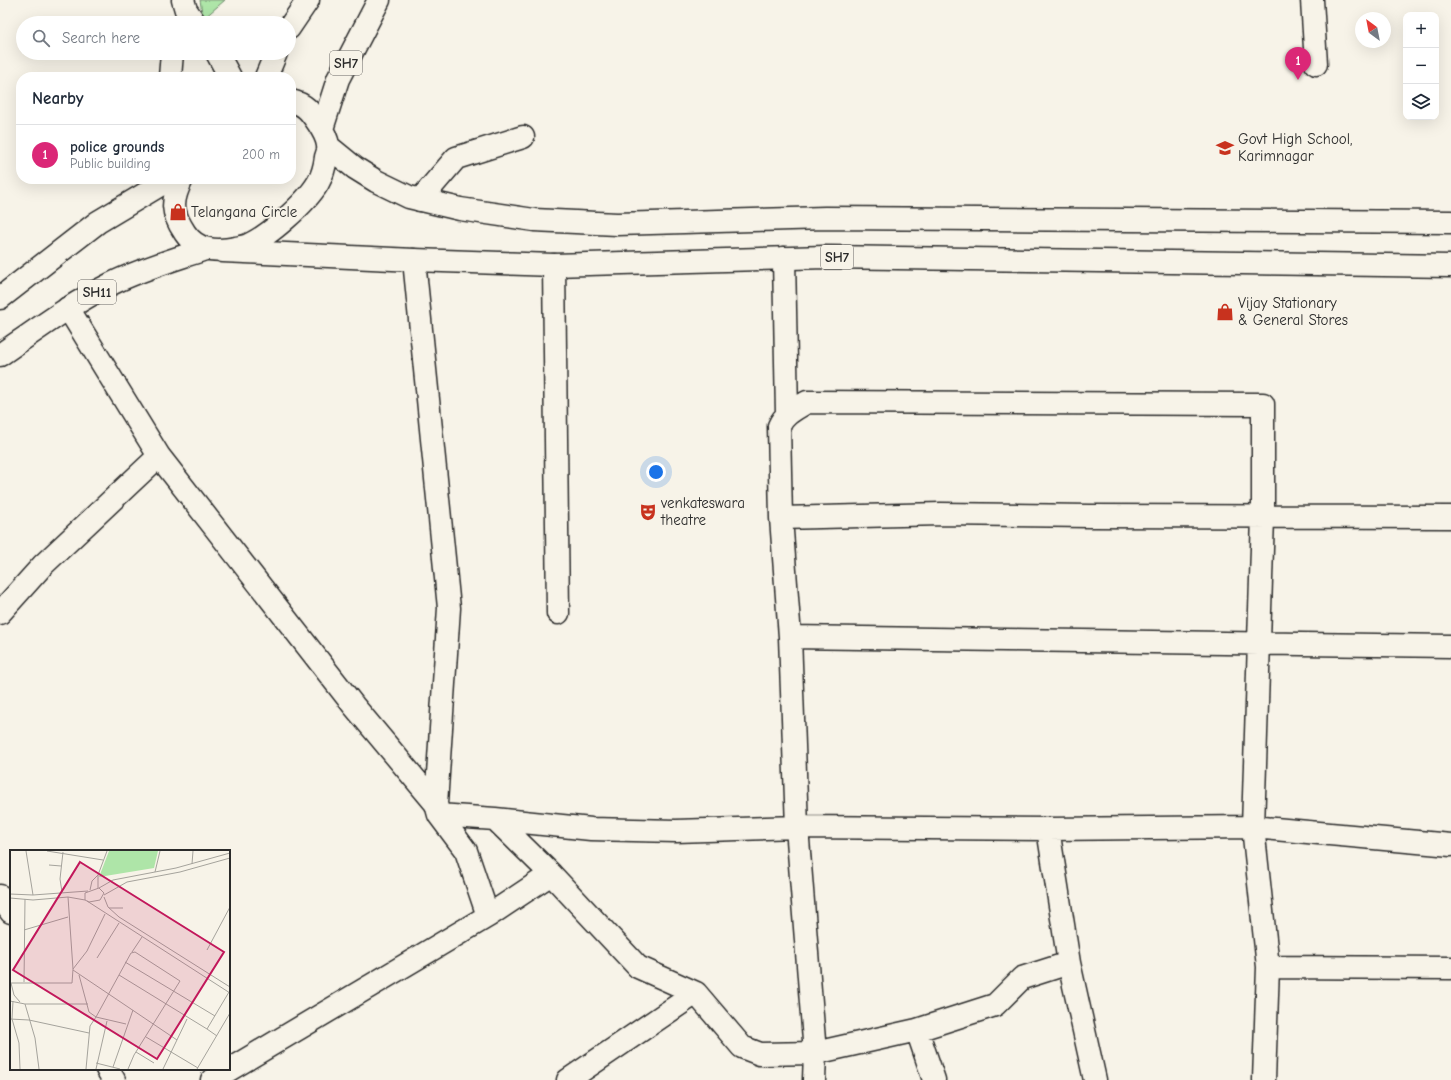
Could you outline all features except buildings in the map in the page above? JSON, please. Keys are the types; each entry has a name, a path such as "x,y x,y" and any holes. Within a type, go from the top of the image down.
{"street":[{"path":"296,18 308,0"},
{"name":"SH7","path":"214,250 248,245 277,226 300,206 319,183 326,162 325,137 338,79 378,0"},
{"path":"1312,0 1316,64"},
{"path":"170,72 171,60"},
{"path":"221,60 227,72"},
{"path":"268,72 273,60"},
{"path":"296,102 301,104 312,113 325,137 355,168 376,181 409,197 460,210 534,220 617,224 825,218 1451,222"},
{"path":"420,200 456,158 523,137"},
{"path":"0,297 98,222 162,184"},
{"path":"179,184 174,194 174,212 180,226 188,238 214,250"},
{"name":"SH7","path":"214,250 554,265 826,257 1451,266"},
{"name":"SH11","path":"0,354 68,308 110,284 145,269 214,250"},
{"path":"784,258 786,414"},
{"path":"414,260 449,608 437,810"},
{"path":"554,265 558,612"},
{"path":"68,308 158,456 437,810 466,851 488,916"},
{"path":"814,1080 815,1053 797,827 790,637 781,518 779,426 786,414 807,402 1263,404 1263,517 1260,644 1253,827 1268,967 1264,1080"},
{"path":"0,613 43,565 158,456"},
{"path":"781,518 941,514 1451,517"},
{"path":"790,637 1451,646"},
{"path":"437,810 495,819 591,830 676,831 797,827 1048,829 1253,827 1451,845"},
{"path":"495,819 551,874 638,967 696,993 742,1046 760,1054 815,1053 917,1030 995,1005 1022,978 1069,963"},
{"path":"1048,829 1069,963 1095,1080"},
{"path":"230,1069 488,916 551,874"},
{"path":"0,896 10,911"},
{"path":"1268,967 1451,968"},
{"path":"568,1080 696,993"},
{"path":"917,1030 934,1080"},
{"path":"108,1070 114,1080"},
{"path":"212,1080 229,1070"}],"green space":[{"path":"200,0 225,0 206,16 203,16"}],"place":[{"name":"police grounds","path":"1298,80"},
{"name":"Govt High School, Karimnagar","path":"1225,148"},
{"name":"Telangana Circle","path":"178,212"},
{"name":"Vijay Stationary & General Stores","path":"1225,312"},
{"name":"venkateswara theatre","path":"648,512"}]}
